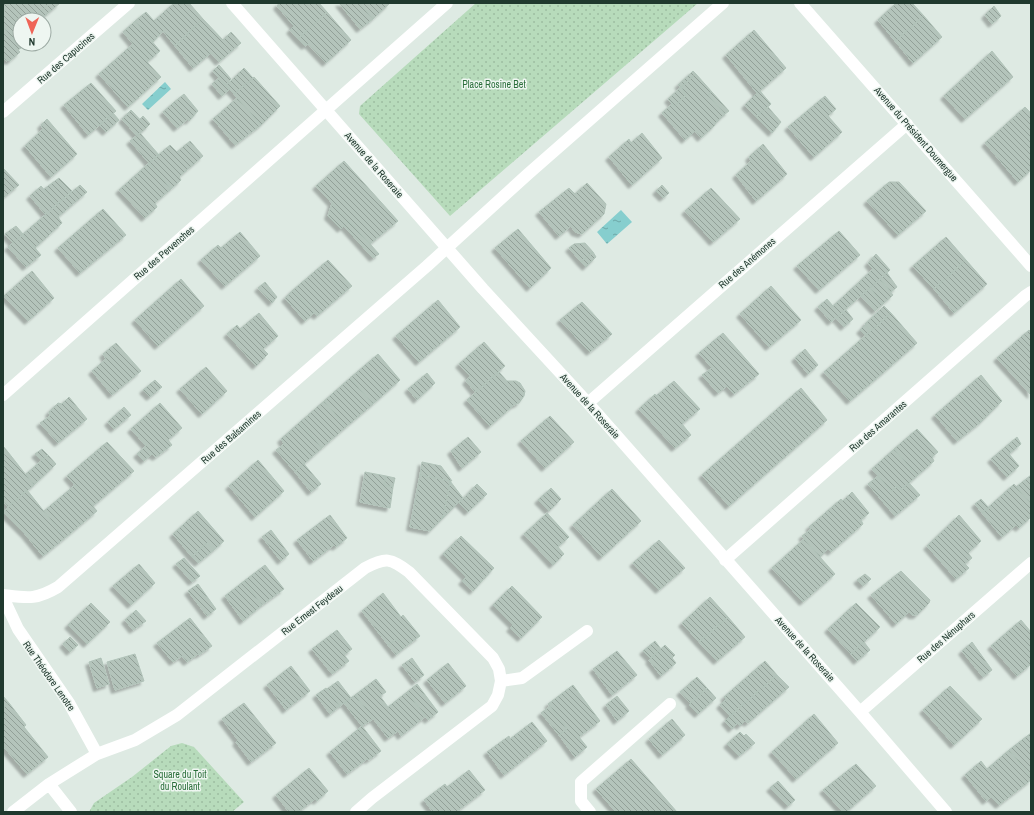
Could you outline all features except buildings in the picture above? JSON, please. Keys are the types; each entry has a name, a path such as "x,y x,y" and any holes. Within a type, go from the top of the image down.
{"street":[{"name":"Rue des Capucines","path":"3,112 129,3"},
{"name":"Avenue de la Roseraie","path":"232,3 325,111 588,403 946,812"},
{"path":"325,111 447,3"},
{"path":"447,248 528,174 724,3"},
{"name":"Avenue du Président Doumergue","path":"800,3 1031,266"},
{"name":"Rue des Pervenches","path":"3,395 325,111"},
{"name":"Rue des Anémones","path":"588,403 907,124"},
{"name":"Rue des Balsamines","path":"3,596 32,598 45,595 58,587 447,248"},
{"name":"Rue des Amarantes","path":"725,560 1031,292"},
{"name":"Rue Ernest Feydeau","path":"12,812 49,784 97,754 135,740 177,715 365,568 377,562 386,560 396,562 409,572 496,664 499,669 501,681"},
{"name":"Rue des Nénuphars","path":"860,712 1031,562"},
{"name":"Rue Théodore Lenotre","path":"3,596 18,629 69,703 97,754"},
{"path":"356,812 372,798 492,706 498,695 501,681 522,678 587,631"},
{"path":"590,812 581,801 581,782 670,704"},
{"path":"49,784 71,812"}],"green space":[{"name":"Place Rosine Bet","path":"476,3 698,3 450,216 359,114 360,106"},
{"name":"Square du Toit du Roulant","path":"182,743 194,747 244,802 232,812 89,812 94,803 132,777 171,746"}],"water":[{"path":"165,82 171,89 148,110 142,104"},
{"path":"621,210 632,222 607,244 597,232"}]}
